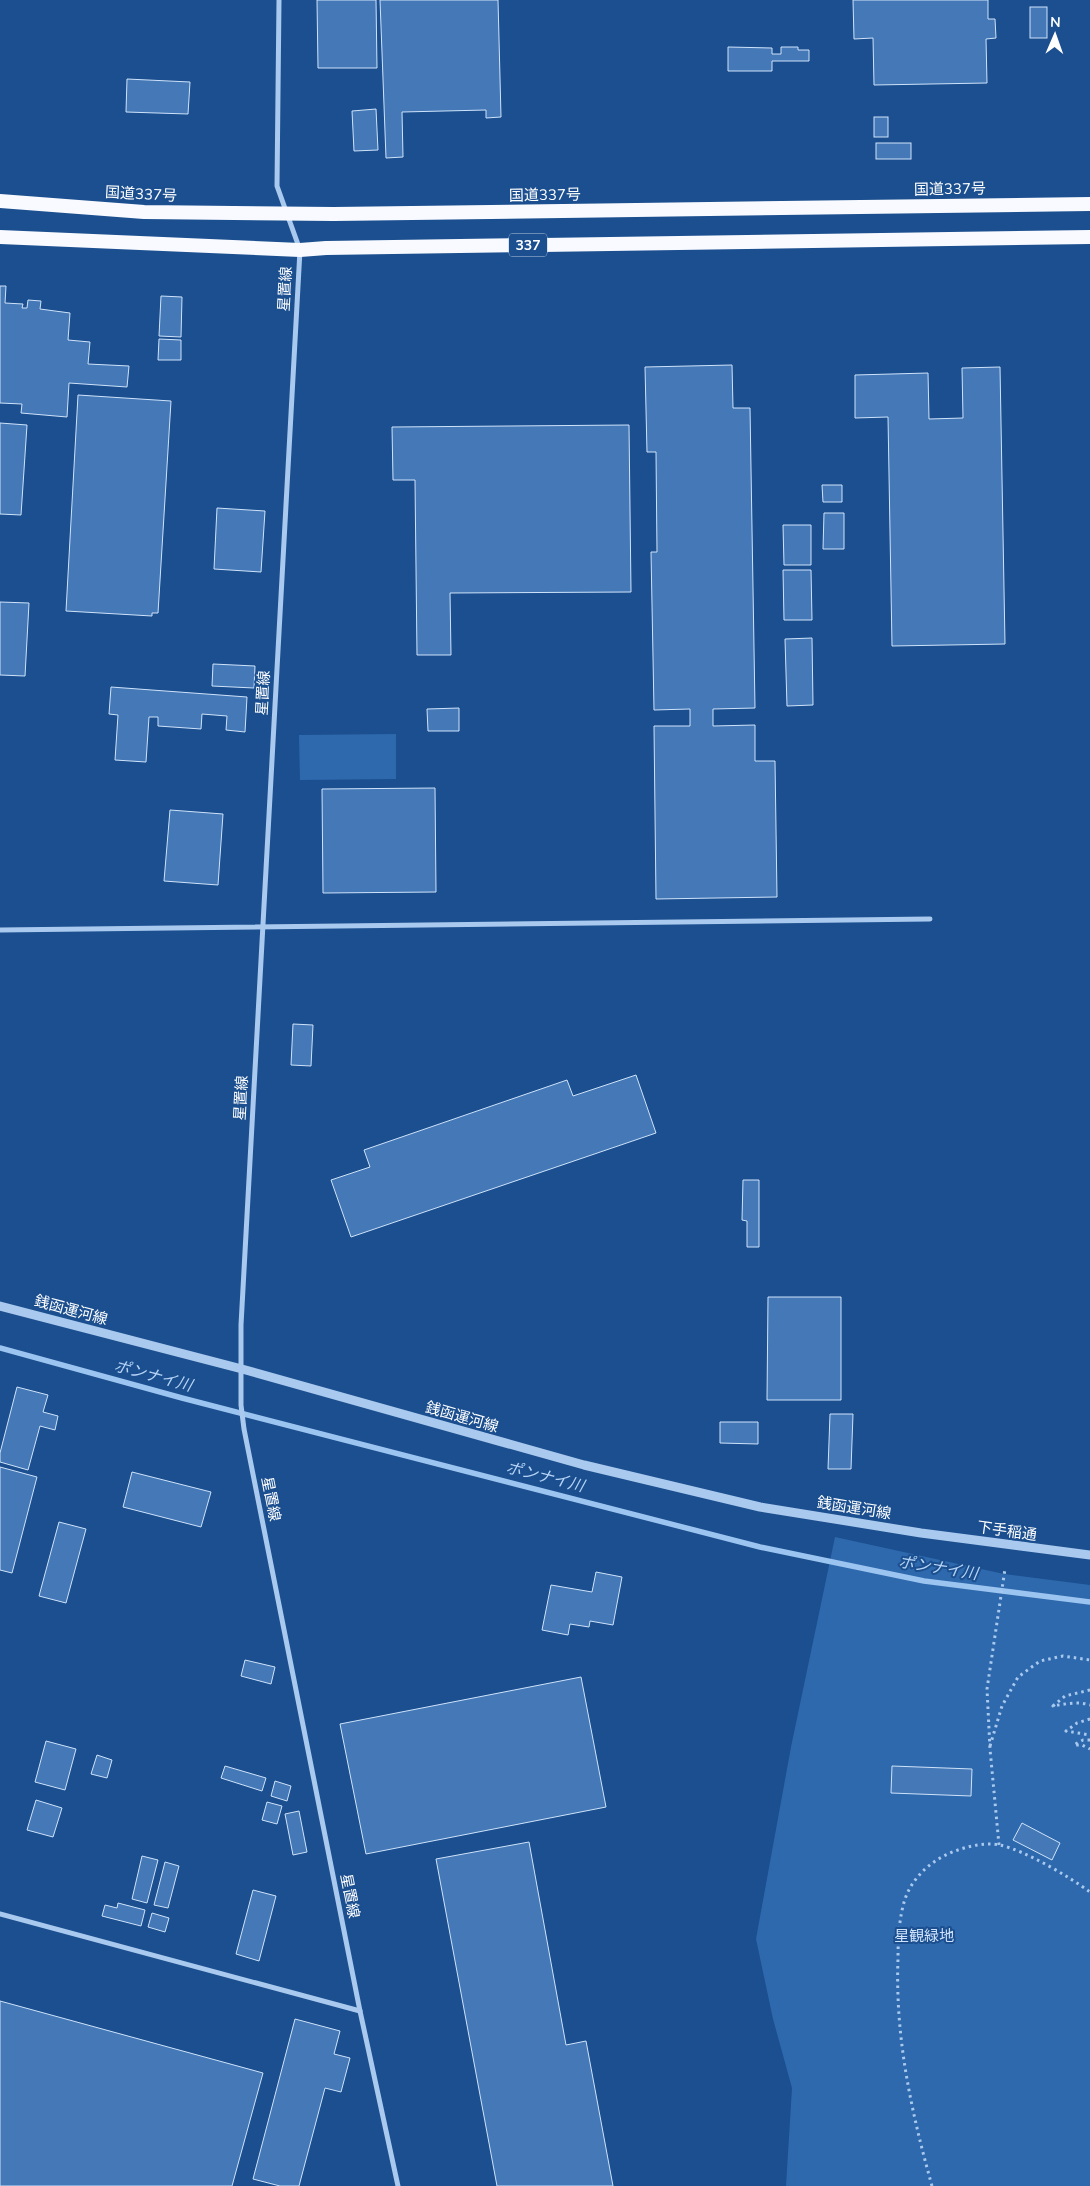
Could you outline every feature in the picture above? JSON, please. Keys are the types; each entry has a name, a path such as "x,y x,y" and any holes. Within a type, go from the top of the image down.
{"highway":[{"name":"国道337号","path":"0,201 144,212 334,214 1090,204"},
{"name":"337","path":"0,237 300,250 1056,236 1090,237"}],"street":[{"name":"星置線","path":"279,0 277,186 300,250 241,1325 241,1405 244,1429 360,2011 398,2186"},
{"path":"0,930 930,919"},
{"name":"銭函運河線","path":"0,1306 242,1369 584,1465 760,1507 921,1533"},
{"name":"下手稲通","path":"921,1533 1090,1555"},
{"path":"0,1914 360,2011"}],"path":[{"path":"999,1845 990,1749 988,1689 1005,1569"},
{"path":"990,1749 1002,1706 1018,1677 1040,1661 1063,1656 1090,1660"},
{"path":"1090,1690 1065,1696 1053,1706 1070,1703 1090,1705"},
{"path":"1090,1719 1077,1723 1066,1731 1090,1735"},
{"path":"1090,1740 1083,1740 1074,1745 1082,1745 1090,1749"},
{"path":"932,2186 915,2126 907,2084 896,1998 899,1929 906,1898 920,1874 940,1856 966,1847 999,1845 1015,1850 1072,1880 1090,1892"}],"green space":[{"path":"396,734 396,779 300,780 299,735"},
{"name":"星観緑地","path":"835,1537 1004,1574 1090,1585 1090,2186 786,2186 792,2088 773,2019 756,1939 791,1747"}],"building":[{"path":"317,0 376,0 377,68 318,68"},
{"path":"380,0 498,0 501,117 486,118 486,110 402,112 403,157 386,158"},
{"path":"853,0 988,0 988,19 995,19 996,38 986,39 987,83 874,85 873,38 854,39"},
{"path":"1030,7 1047,7 1047,38 1030,38"},
{"path":"728,47 772,48 772,54 781,54 781,47 798,47 798,50 809,50 809,61 772,61 772,71 728,71"},
{"path":"127,79 190,82 188,114 126,112"},
{"path":"376,109 378,150 354,151 352,111"},
{"path":"874,117 888,117 888,137 874,137"},
{"path":"876,143 911,143 911,159 876,159"},
{"path":"0,286 6,286 5,303 23,304 22,308 27,308 28,300 41,301 40,309 70,313 68,340 90,342 88,364 129,366 127,387 69,383 67,417 21,413 22,404 0,403"},
{"path":"161,296 182,297 181,337 159,336"},
{"path":"159,339 181,340 181,360 158,360"},
{"path":"732,365 733,408 750,408 755,708 713,709 713,726 755,725 755,761 775,761 777,897 656,899 654,726 690,726 690,709 654,710 651,552 657,552 656,452 647,452 645,367"},
{"path":"1000,367 1005,644 892,646 888,417 855,418 855,375 928,373 929,419 963,418 962,368"},
{"path":"78,395 171,401 158,613 152,613 152,616 66,611"},
{"path":"0,423 27,425 21,515 0,514"},
{"path":"629,425 631,592 450,593 451,655 417,655 415,480 393,480 392,427"},
{"path":"822,485 842,485 842,502 823,502"},
{"path":"217,508 265,511 261,572 214,569"},
{"path":"824,513 844,513 844,549 823,549"},
{"path":"783,525 811,525 811,565 784,565"},
{"path":"783,570 811,570 812,620 784,620"},
{"path":"0,602 29,603 25,676 0,675"},
{"path":"812,638 813,705 787,706 785,639"},
{"path":"213,664 255,666 254,688 212,686"},
{"path":"111,687 247,697 245,732 226,730 227,716 202,714 201,729 158,726 158,717 149,717 146,762 115,760 118,715 109,714"},
{"path":"459,708 459,731 428,731 427,709"},
{"path":"435,788 436,892 323,893 322,789"},
{"path":"170,810 223,814 218,885 164,881"},
{"path":"293,1024 313,1025 311,1066 291,1065"},
{"path":"636,1075 656,1133 351,1237 331,1180 370,1167 364,1150 567,1080 573,1096"},
{"path":"743,1180 759,1180 759,1247 747,1247 747,1221 742,1220"},
{"path":"768,1297 841,1297 841,1400 767,1400"},
{"path":"17,1387 48,1395 43,1412 58,1416 55,1430 40,1426 28,1470 0,1462 0,1453"},
{"path":"830,1414 853,1414 851,1469 828,1469"},
{"path":"720,1422 758,1422 758,1444 720,1443"},
{"path":"0,1467 37,1477 12,1573 0,1570"},
{"path":"132,1472 211,1492 201,1527 123,1507"},
{"path":"59,1522 86,1529 66,1603 39,1596"},
{"path":"596,1572 622,1577 613,1625 590,1621 589,1627 570,1624 568,1635 542,1630 551,1585 592,1592"},
{"path":"245,1660 275,1667 271,1684 241,1676"},
{"path":"581,1677 606,1807 366,1854 340,1724"},
{"path":"46,1741 76,1749 65,1790 35,1782"},
{"path":"97,1755 112,1760 107,1778 91,1774"},
{"path":"225,1766 266,1778 262,1791 221,1778"},
{"path":"892,1766 972,1769 971,1796 891,1793"},
{"path":"275,1781 291,1786 287,1801 271,1796"},
{"path":"36,1800 62,1808 53,1837 27,1830"},
{"path":"267,1802 282,1806 277,1824 262,1820"},
{"path":"299,1811 307,1852 293,1855 285,1814"},
{"path":"1022,1823 1060,1843 1052,1860 1013,1840"},
{"path":"529,1842 566,2045 586,2041 613,2186 497,2186 436,1859"},
{"path":"142,1856 158,1860 147,1903 132,1899"},
{"path":"165,1862 179,1866 168,1908 154,1905"},
{"path":"253,1890 276,1896 259,1961 236,1954"},
{"path":"118,1903 145,1910 141,1926 102,1916 105,1905 117,1908"},
{"path":"152,1913 169,1918 165,1932 148,1927"},
{"path":"0,2001 263,2073 232,2186 0,2186"},
{"path":"295,2019 340,2031 334,2054 350,2058 341,2092 325,2088 299,2186 280,2186 253,2179"}],"waterway":[{"name":"ポンナイ川","path":"0,1348 182,1398 760,1547 924,1581 1090,1602"}]}
